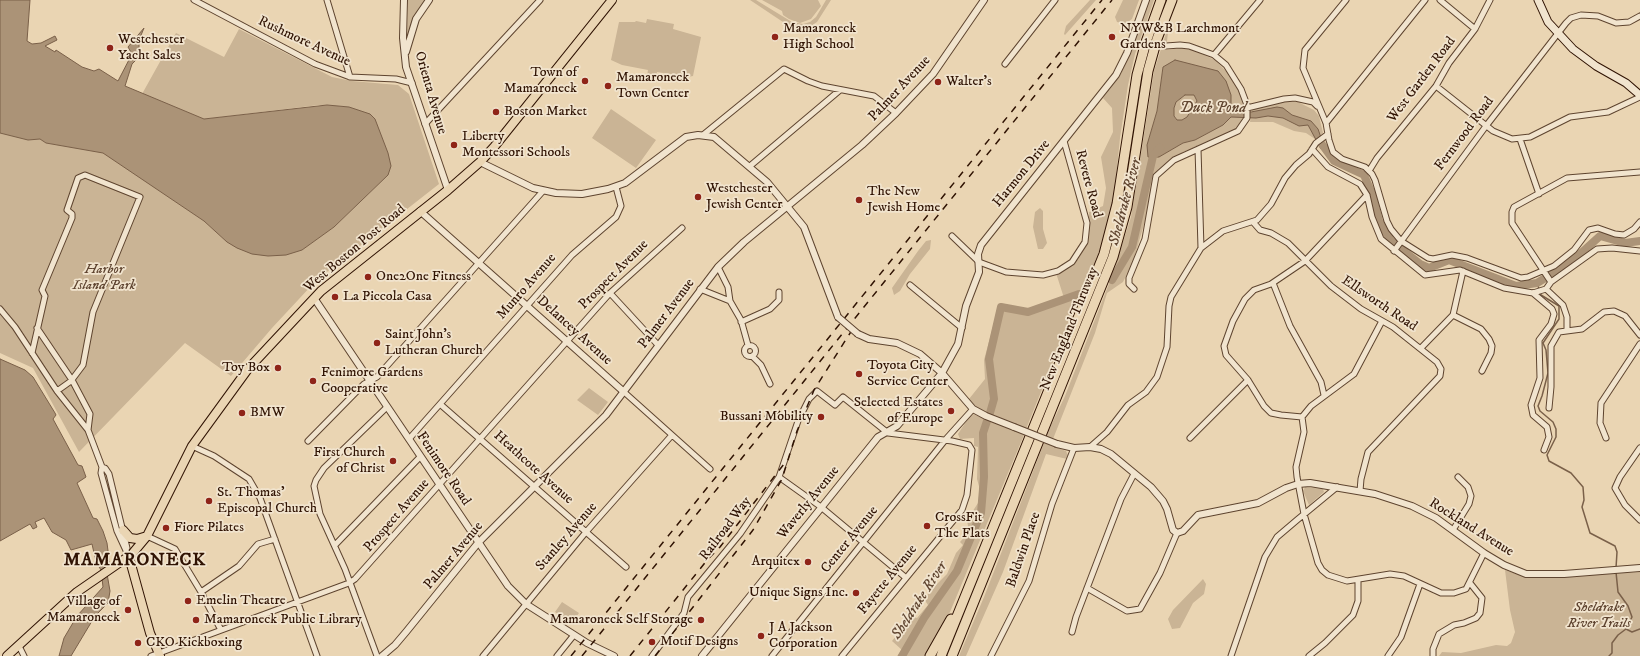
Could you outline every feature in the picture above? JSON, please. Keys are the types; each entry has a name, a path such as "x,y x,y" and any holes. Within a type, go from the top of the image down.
{"highway":[{"name":"New England Thruway","path":"941,656 1104,254 1117,204 1137,75 1146,42 1161,0"},
{"name":"New England Thruway","path":"952,656 1113,257 1127,207 1141,105 1148,71 1157,39 1172,0"},
{"path":"930,656 945,631 963,591 980,560"}],"main road":[{"name":"West Boston Post Road","path":"7,656 78,592 129,557 147,536 192,446 248,369 314,298 335,279 448,190 480,162 494,147 612,0"},
{"path":"1538,0 1548,22 1584,58 1626,83 1640,96"},
{"path":"123,530 130,538 137,540 147,536"},
{"path":"129,557 157,655"}],"street":[{"name":"Rushmore Avenue","path":"194,0 314,64 350,78 396,80 412,83"},
{"path":"327,0 350,78"},
{"name":"Orienta Avenue","path":"404,0 403,38 405,57 412,83 448,190"},
{"path":"405,57 416,19 429,0"},
{"path":"426,124 540,0"},
{"name":"Palmer Avenue","path":"382,656 395,645 478,543 594,428 624,392 718,267 744,242 866,142 896,113 933,74 984,0"},
{"path":"1005,64 1056,0"},
{"name":"Harmon Drive","path":"942,374 954,352 962,328 969,297 979,272 979,249 984,240 1110,83 1120,68 1146,0"},
{"path":"1214,55 1260,0"},
{"path":"1346,0 1305,50 1303,68 1318,107 1326,123 1326,136 1331,147 1336,156 1365,167 1369,171 1375,180 1387,221 1400,243 1428,258 1433,259 1452,255 1467,258 1521,278 1548,277 1597,249 1612,248 1640,251"},
{"path":"1326,123 1425,0"},
{"path":"1440,0 1475,29"},
{"name":"West Garden Road","path":"1369,171 1377,158 1436,86 1449,63 1475,29 1490,0"},
{"name":"Fernwood Road","path":"1395,250 1486,126 1571,18 1581,15 1598,16 1616,23 1629,22 1640,16"},
{"path":"1134,289 1129,284 1129,278 1144,239 1156,176 1174,160 1238,132 1247,118 1246,99 1235,77 1214,55 1189,46 1166,46"},
{"path":"703,135 784,68 808,81 840,90 861,92 878,97 896,113"},
{"path":"1436,86 1486,126 1505,137 1512,139 1530,137 1570,117 1608,112 1640,96"},
{"path":"750,166 840,90"},
{"path":"1247,109 1284,99 1295,98 1312,102 1318,107"},
{"path":"480,162 533,188 543,191 582,194 616,187 635,177 686,137 703,135 714,137 750,166 788,206 804,227 838,317 858,334 869,339 902,345 920,354 942,374 973,409 986,416 1056,444 1074,448 1090,447 1101,449 1111,454 1151,487 1163,501 1172,530 1177,533 1160,573 1140,609 1127,611 1087,588"},
{"path":"1090,447 1107,432 1128,405 1146,392 1157,376 1167,347 1169,306 1171,297 1201,248 1223,231 1253,222 1264,213 1271,204 1285,178 1316,143 1326,136"},
{"path":"1520,139 1539,194"},
{"name":"Revere Road","path":"952,236 979,262 1006,272 1043,275 1058,271 1066,266 1079,253 1085,242 1087,223 1064,141"},
{"path":"1198,149 1201,248"},
{"path":"1312,149 1328,167 1360,184 1367,195 1377,232 1381,239 1425,274 1437,274 1454,270 1463,271 1504,288 1540,291 1563,305 1567,317 1567,331"},
{"path":"1548,277 1516,230 1512,217 1514,207 1566,178 1574,176 1640,172"},
{"path":"32,353 45,296 42,290 72,218 72,214 67,210 78,178 85,175 140,197 94,312 83,365 72,380 57,391"},
{"name":"Munro Avenue","path":"409,439 572,255 618,214 621,201 616,187"},
{"path":"308,441 364,384 377,378 543,191"},
{"path":"1302,417 1271,413 1264,406 1248,380 1226,355 1224,346 1239,309 1245,299 1254,290 1273,283 1305,261 1367,195"},
{"name":"Delancey Avenue","path":"420,211 710,469"},
{"name":"Ellsworth Road","path":"1253,222 1260,230 1278,236 1288,243 1305,261 1347,299 1393,327 1421,348 1437,362 1441,369 1440,376 1368,452 1360,479 1360,490"},
{"path":"1540,291 1554,266 1574,250 1589,230 1598,228 1615,234 1624,234 1634,229 1640,222"},
{"name":"Prospect Avenue","path":"157,655 349,583 366,569 610,293 682,228"},
{"path":"718,267 728,287 730,301 741,322 748,345 745,348 744,353 748,356 752,356 761,365 770,384"},
{"path":"1421,348 1453,315 1463,271"},
{"path":"1273,283 1290,326 1321,382 1324,395"},
{"path":"910,285 962,328"},
{"path":"700,289 730,301"},
{"path":"1540,291 1554,314 1551,324 1539,340 1540,378 1531,400 1532,411 1545,423 1548,430 1549,437 1544,450"},
{"path":"741,322 770,309 779,300 779,292"},
{"path":"610,293 658,345"},
{"name":"Fenimore Road","path":"314,298 508,586 526,604 603,654 614,656"},
{"path":"0,309 15,327 57,391 88,430 102,467 101,473 116,530 129,557"},
{"path":"1549,408 1551,387 1551,346 1559,332 1582,328 1604,312 1614,311 1625,316 1640,335"},
{"path":"1453,315 1481,330 1489,339 1492,346 1491,353 1482,371"},
{"path":"1382,321 1354,374 1324,395 1311,406 1302,417 1304,432 1296,467 1304,514 1318,563 1322,570 1334,578 1347,581 1390,574 1404,576 1441,594 1462,592 1470,583 1484,553"},
{"path":"37,328 72,380 90,414 88,430"},
{"path":"1606,438 1600,423 1601,403 1640,344"},
{"name":"Waverly Avenue","path":"702,656 878,437 888,433 897,426 942,374"},
{"path":"1190,438 1248,380"},
{"name":"Railroad Way","path":"652,656 684,613 688,597 740,534 779,478 792,438 804,409 809,399 817,391 835,405 843,398 888,433"},
{"name":"Heathcote Avenue","path":"440,404 482,439 626,568"},
{"path":"377,656 335,545 316,501 314,486 324,468 387,407"},
{"path":"888,433 946,440 973,409"},
{"name":"Stanley Avenue","path":"483,656 586,532 672,435"},
{"name":"Center Avenue","path":"772,656 946,440"},
{"name":"Fayette Avenue","path":"842,656 905,577 962,510 967,496 972,450 969,446 946,440"},
{"path":"192,446 214,456 249,479 260,498 317,656"},
{"name":"Baldwin Place","path":"991,656 1029,581 1052,504 1074,448"},
{"path":"1640,448 1615,488 1625,505 1640,520"},
{"path":"335,545 420,457"},
{"path":"102,467 105,468 109,474 129,557"},
{"path":"1072,632 1076,617 1121,499 1134,474"},
{"path":"1453,530 1470,504 1471,496 1468,487 1458,477"},
{"path":"779,478 821,508 905,577"},
{"name":"Rockland Avenue","path":"1177,533 1183,531 1198,515 1260,502 1298,484 1310,483 1337,488 1360,490 1393,499 1417,508 1436,518 1484,553 1504,565 1526,574 1564,574 1640,568"},
{"path":"1231,656 1266,557 1277,537 1337,488"},
{"path":"147,536 175,549 201,592 221,630"},
{"path":"201,592 240,566 258,544 275,539"},
{"path":"1309,656 1325,643 1352,615 1358,601 1358,580"},
{"path":"1433,656 1433,649 1439,634 1446,629 1476,618 1480,614 1482,598 1470,583"},
{"path":"1388,656 1401,637 1420,584"},
{"path":"557,656 574,635"},
{"path":"19,646 24,656"}],"green space":[{"path":"408,0 426,0 407,36"},
{"path":"750,0 756,0 792,22 803,24 810,22 816,17 826,0 831,0 817,22 809,27 800,29 789,26"},
{"path":"762,0 818,0 821,6 811,19 800,23 789,19 783,15 782,11"},
{"path":"1090,0 1096,0 1065,35 1066,26"},
{"path":"1123,0 1139,0 1132,19 1125,24 1117,22 1115,17"},
{"path":"1149,0 1154,0 1135,54 1128,85 1120,138 1114,197 1105,233 1095,265 1084,286 1026,429 975,407 969,399 985,379 984,360 999,304 1031,309 1064,298 1056,273 1068,268 1078,259 1085,247 1089,235 1089,212 1103,206 1106,188 1101,157 1113,132 1112,108 1103,98 1121,74"},
{"path":"647,19 674,24 673,29 701,37 693,76 688,77 657,72 656,78 647,76 648,70 622,65 611,60 619,22 636,21 646,23"},
{"path":"1169,24 1166,50 1182,48 1193,50 1215,60 1229,74 1240,91 1244,110 1233,107 1231,104 1231,95 1163,67 1157,111 1147,145 1153,156 1159,157 1183,143 1195,140 1223,125 1231,117 1243,117 1239,127 1234,131 1183,152 1154,173 1147,214 1133,262 1123,282 1107,293 1095,333 1053,439 1046,436 1065,396 1112,276 1131,217 1154,71"},
{"name":"Harbor Island Park","path":"239,29 332,77 352,81 398,85 409,94 439,184 312,285 272,328 231,376 185,343 79,452 33,368 0,353 0,133 28,140 40,139 46,143 103,152 204,221 227,242 302,250 334,227 388,175 349,107 319,105 204,119 142,94 176,33 224,57"},
{"path":"1185,95 1194,95 1197,102 1187,117 1182,120 1177,120 1174,116 1174,108 1176,102"},
{"path":"1289,101 1298,102 1314,110 1319,116 1323,133 1315,139 1306,133 1294,131 1273,122 1250,122 1252,110"},
{"path":"611,109 656,140 636,168 592,138"},
{"path":"1040,208 1043,211 1043,229 1047,243 1043,249 1038,249 1033,227 1035,212"},
{"path":"931,240 930,249 910,274 900,291 894,295 892,288 926,241"},
{"path":"589,388 608,402 598,415 577,400"},
{"path":"973,414 1024,435 950,612 925,656 897,656 902,650 892,641 912,616 917,618 928,605 924,599 947,574 956,553 963,545 960,542 969,532 967,520 978,503 980,490 977,479 978,447 974,446 974,438 960,439 958,434 969,417"},
{"path":"1044,443 1066,451 1068,455 1067,459 1046,454 1003,572 966,656 959,656 984,597"},
{"path":"1305,487 1323,489 1324,492 1309,505 1303,491"},
{"name":"Sheldrake River Trails","path":"1505,570 1522,576 1542,578 1640,572 1640,656 1439,656 1442,652 1461,653 1496,645 1507,646 1511,643 1515,632 1510,610"},
{"path":"1203,579 1206,584 1204,594 1193,603 1180,628 1172,629 1168,619 1173,610"},
{"path":"562,602 579,613 572,623 555,612"}],"water":[{"path":"0,0 30,0 27,41 32,44 41,43 55,36 57,40 45,46 55,52 56,50 82,67 94,71 99,69 118,81 132,54 128,47 144,28 139,40 139,49 135,55 136,60 132,64 125,86 204,119 327,105 349,107 370,114 375,119 388,153 391,166 388,175 334,227 302,250 286,255 268,256 252,254 237,248 227,242 204,221 103,153 46,143 40,139 28,140 0,133"},
{"name":"Duck Pond","path":"1175,60 1218,71 1226,81 1233,107 1251,112 1277,107 1283,108 1292,115 1311,121 1318,129 1326,152 1321,149 1308,125 1299,126 1283,118 1268,116 1256,118 1231,117 1223,125 1195,140 1183,143 1159,157 1148,157 1147,145 1157,111 1163,67","holes":["1185,95 1194,95 1197,101 1187,117 1182,120 1177,120 1174,116 1176,102"]},
{"path":"0,359 25,370 33,377 55,413 56,415 53,419 78,465 82,466 86,477 77,483 93,518 97,519 103,531 107,543 110,566 106,568 110,591 108,603 95,616 71,656 59,656 64,638 77,616 103,587 101,570 96,562 92,544 71,550 66,540 52,532 44,518 35,522 37,527 33,529 30,524 0,541"}],"waterway":[{"name":"Sheldrake River","path":"1321,143 1334,161 1364,175 1372,194 1379,221 1391,241 1420,264 1429,268 1449,260 1516,286 1537,283 1579,255 1600,236 1625,243 1640,241"},
{"name":"Sheldrake River","path":"1112,280 1132,247 1153,156 1160,148"},
{"path":"1537,283 1541,295 1559,306 1559,319 1543,343 1546,350 1548,373 1538,406 1540,411 1553,422 1556,429 1556,437 1547,455 1549,461 1571,473 1583,487 1584,500 1582,507 1590,533 1615,546 1617,552 1616,568"},
{"name":"Sheldrake River","path":"990,413 994,399 989,359 1001,307 1028,312 1079,294"},
{"name":"Sheldrake River","path":"902,656 924,618 957,571 981,513 984,477 983,433 987,421"},
{"path":"1609,656 1612,653 1612,643 1618,635 1626,629 1632,617 1628,606 1618,592 1616,572"},
{"path":"1626,629 1632,632 1640,629"}],"railway":[{"path":"571,656 1102,0"},
{"path":"582,656 1112,0"},
{"path":"655,656 753,530 782,479 797,431 814,390 852,330"},
{"path":"630,656 708,559 720,547 784,464"}],"place":[{"name":"Mamaroneck High School","path":"775,37"},
{"name":"NYW&B Larchmont Gardens","path":"1112,37"},
{"name":"Westchester Yacht Sales","path":"110,48"},
{"name":"Town of Mamaroneck","path":"585,81"},
{"name":"Walter’s","path":"938,82"},
{"name":"Mamaroneck Town Center","path":"608,86"},
{"name":"Boston Market","path":"496,112"},
{"name":"Liberty Montessori Schools","path":"454,145"},
{"name":"Westchester Jewish Center","path":"698,197"},
{"name":"The New Jewish Home","path":"859,200"},
{"name":"One2One Fitness","path":"368,277"},
{"name":"La Piccola Casa","path":"335,297"},
{"name":"Saint John's Lutheran Church","path":"377,343"},
{"name":"Toy Box","path":"278,368"},
{"name":"Toyota City Service Center","path":"859,374"},
{"name":"Fenimore Gardens Cooperative","path":"313,381"},
{"name":"Selected Estates of Europe","path":"951,411"},
{"name":"BMW","path":"242,413"},
{"name":"Bussani Mobility","path":"821,417"},
{"name":"First Church of Christ","path":"393,461"},
{"name":"St. Thomas' Episcopal Church","path":"209,501"},
{"name":"CrossFit The Flats","path":"927,526"},
{"name":"Fiore Pilates","path":"166,528"},
{"name":"Arquitex","path":"808,562"},
{"name":"Unique Signs Inc.","path":"856,593"},
{"name":"Emelin Theatre","path":"188,601"},
{"name":"Village of Mamaroneck","path":"128,610"},
{"name":"Mamaroneck Public Library","path":"196,620"},
{"name":"Mamaroneck Self Storage","path":"701,620"},
{"name":"J A Jackson Corporation","path":"761,636"},
{"name":"Motif Designs","path":"652,642"},
{"name":"CKO Kickboxing","path":"138,643"}],"district":[{"name":"MAMARONECK","path":"135,561"}]}
